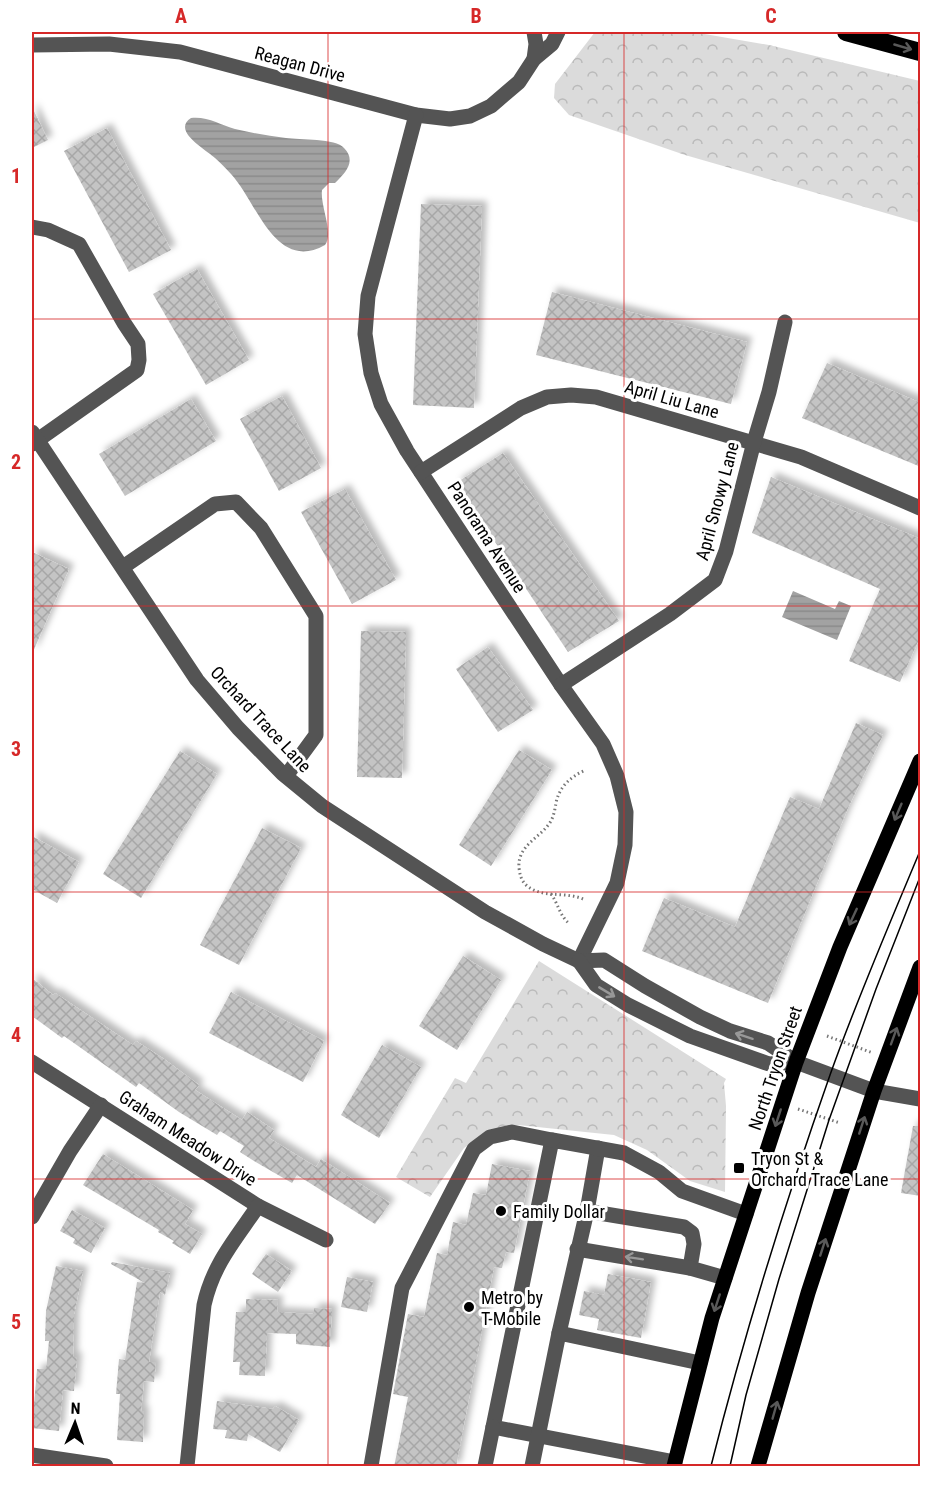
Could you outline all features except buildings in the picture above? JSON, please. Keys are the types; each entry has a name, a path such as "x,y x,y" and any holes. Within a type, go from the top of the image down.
{"highway":[{"path":"846,32 921,52"}],"main road":[{"name":"North Tryon Street","path":"674,1464 725,1278 796,1062 840,947 921,761"},
{"path":"758,1467 808,1293 874,1091 921,967"}],"street":[{"path":"534,32 536,44 534,59"},
{"name":"Reagan Drive","path":"32,45 109,44 145,46 180,52 416,115 450,119 470,116 491,106 519,82 534,59 552,44 558,32"},
{"name":"Panorama Avenue","path":"416,115 368,296 365,334 371,373 381,404 407,451 561,686 603,744 617,776 626,812 624,845 617,883 579,961"},
{"path":"32,227 48,230 79,244 135,339 139,352 137,370 34,439"},
{"name":"April Snowy Lane","path":"561,686 670,614 715,580 726,551 753,442 769,392 785,322"},
{"name":"April Liu Lane","path":"421,472 521,408 547,397 571,395 596,397 801,457 921,508"},
{"name":"Orchard Trace Lane","path":"34,439 123,567 197,680 238,728 286,776 343,821 485,912 543,944 579,961 604,960 700,1017 730,1031 768,1044 796,1062 874,1091 921,1100"},
{"path":"123,567 215,504 236,502 261,528 316,616 316,735 286,776"},
{"name":"Orchard Trace Lane","path":"579,961 596,985 628,1005 690,1036 769,1064 796,1062"},
{"name":"Graham Meadow Drive","path":"32,1062 258,1206 326,1240"},
{"path":"32,1217 70,1151 101,1105"},
{"path":"371,1467 402,1288 474,1149 490,1137 512,1132 624,1153 659,1172 682,1191 746,1214"},
{"path":"485,1467 552,1140"},
{"path":"532,1467 587,1211 598,1148"},
{"path":"187,1467 204,1305 208,1288 223,1257 258,1206"},
{"path":"587,1211 684,1227 692,1233 694,1244 690,1268"},
{"path":"577,1249 690,1268 725,1278"},
{"path":"559,1333 700,1363"},
{"path":"493,1427 674,1464"},
{"path":"32,1455 106,1467"}],"path":[{"path":"583,899 567,894 551,894 526,885 520,877 520,857 526,846 543,832 552,819 560,791 566,782 586,770"},
{"path":"551,894 564,918 570,924"},
{"path":"827,1036 874,1053"},
{"path":"793,1107 840,1123"}],"green space":[{"path":"595,32 693,32 769,45 920,81 920,223 685,155 569,115 554,98 555,84"},
{"path":"539,961 726,1079 724,1083 725,1192 690,1181 647,1150 614,1135 518,1125 490,1130 464,1148 430,1197 396,1177 455,1078 466,1083"}],"shaded area":[{"path":"191,118 208,120 260,134 333,142 344,148 350,162 348,167 335,183 329,183 322,190 328,234 325,245 308,251 293,250 280,242 269,231 231,174 192,140 185,129 186,123"},
{"path":"793,591 835,609 839,601 851,606 837,640 782,617"}],"tram line":[{"path":"711,1466 751,1318 813,1123 851,1018 920,851"},
{"path":"730,1466 746,1395 779,1279 829,1120 876,989 920,877"}],"place":[{"name":"Tryon St & Orchard Trace Lane","path":"739,1168"},
{"name":"Family Dollar","path":"501,1211"},
{"name":"Metro by T-Mobile","path":"469,1307"}]}
